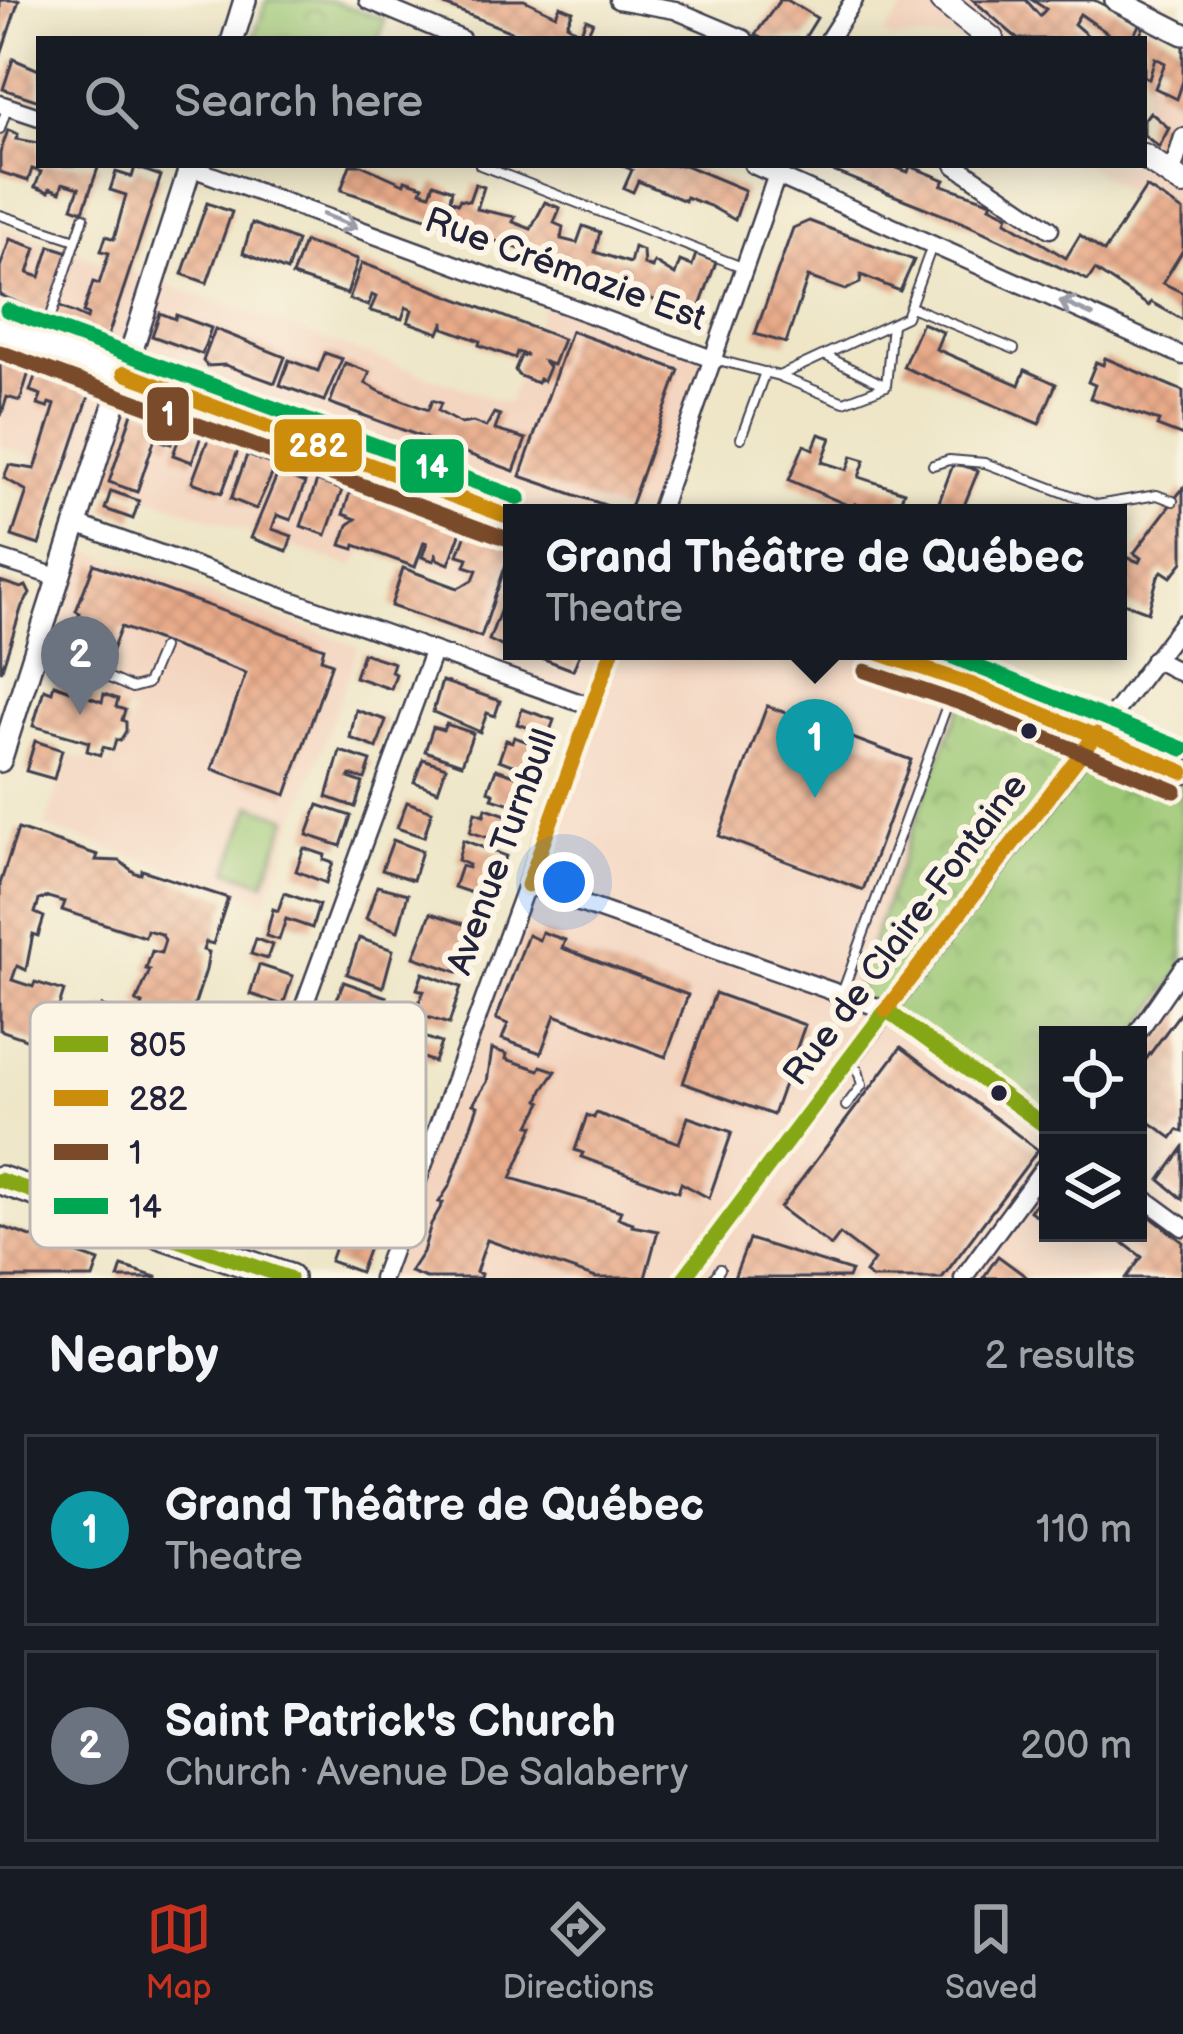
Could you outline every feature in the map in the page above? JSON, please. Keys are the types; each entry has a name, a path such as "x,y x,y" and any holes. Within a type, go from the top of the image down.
{"main road":[{"path":"941,0 987,36"},
{"path":"1147,158 1177,180"},
{"path":"0,330 503,515"},
{"path":"899,660 1183,772"},
{"path":"0,1180 30,1190"},
{"path":"202,1248 289,1278"}],"street":[{"path":"233,36 245,0"},
{"path":"368,0 454,36"},
{"path":"618,0 675,10 737,36"},
{"path":"831,36 854,0"},
{"path":"1116,0 1183,34"},
{"path":"4,106 36,116"},
{"path":"1177,180 1183,137"},
{"path":"0,761 188,168"},
{"name":"Rue Crémazie Est","path":"194,168 715,360"},
{"path":"959,168 1050,229"},
{"path":"662,504 779,170 933,245 1183,356"},
{"path":"76,524 592,706"},
{"path":"0,559 59,578"},
{"name":"Rue de Claire-Fontaine","path":"684,1278 1183,623"},
{"path":"306,1002 434,652"},
{"path":"1154,659 1183,674"},
{"name":"Avenue Turnbull","path":"426,1160 609,660"},
{"path":"528,885 886,1010 1039,1122"},
{"path":"1142,1026 1183,967"},
{"path":"963,1278 1039,1174"},
{"path":"1147,1201 1183,1227"},
{"path":"214,1252 215,1248"},
{"name":"Avenue Turnbull","path":"382,1278 393,1248"}],"lane":[{"path":"0,129 4,106"},
{"path":"489,168 745,268"},
{"path":"0,215 76,240"},
{"path":"42,344 84,217"},
{"path":"779,376 906,317 933,245"},
{"path":"911,307 1014,349"},
{"path":"886,386 892,324"},
{"path":"823,354 886,386"},
{"path":"715,360 779,376 844,403 886,386"},
{"path":"741,438 765,372"},
{"path":"933,465 949,460 985,464 1093,504"},
{"path":"1101,504 1156,494 1173,501"},
{"path":"38,646 132,688 147,684 161,648"},
{"path":"842,994 957,679"},
{"path":"846,1106 862,1085 858,1070 847,1062"}],"shaded area":[{"path":"911,0 1050,0 1105,36 887,36"},
{"path":"1147,63 1183,87 1183,137 1171,176 1183,183 1183,228 1091,168 1147,168"},
{"path":"0,226 508,404 545,300 715,360 664,504 503,504 503,660 904,660 970,684 852,998 886,1010 1039,1121 1039,1242 1147,1242 1144,1026 1183,967 1183,1278 377,1278 388,1248 426,1248 426,1148 592,707 461,661 486,586 365,549 353,567 0,446"},
{"path":"84,550 359,647 266,901 45,827 69,755 109,766 124,743 133,713 117,706 118,698 41,677"}],"green space":[{"path":"267,0 329,0 385,19 380,36 254,36"},
{"path":"970,684 1183,772 1183,967 1142,1026 1039,1026 1039,1121 887,1010 852,998"},
{"path":"252,805 288,818 264,883 228,870"}],"building":[{"path":"0,0 19,0 1,54 0,54"},
{"path":"432,0 524,0 556,15 560,6 573,11 567,24 580,34 586,19 593,22 586,36 522,36"},
{"path":"780,0 817,18 806,36 755,35"},
{"path":"973,0 1026,0 1040,16 1046,9 1032,0 1094,0 1140,23 1134,36 1112,36 1080,14 1074,24 1086,36 1015,36"},
{"path":"1144,26 1183,45 1183,81 1177,99 1155,88 1165,63 1155,58 1147,78 1147,36 1139,36"},
{"path":"13,59 36,69 36,100 3,89"},
{"path":"1150,112 1169,128 1159,147 1147,137"},
{"path":"8,130 18,134 16,139 36,142 36,168 98,168 83,211 72,207 79,188 63,183 60,192 50,188 49,192 35,187 41,172 32,169 28,181 0,172"},
{"path":"135,168 161,176 106,342 53,322 58,306 87,319 83,313 93,282 99,284 109,253 101,251 106,236 114,239 126,195 110,190 116,172 132,177"},
{"path":"349,168 368,168 404,184 405,180 423,186 421,191 430,194 434,183 452,190 450,200 458,203 469,201 475,184 484,187 477,209 515,217 513,222 531,229 545,202 560,208 554,223 563,227 561,239 577,243 583,226 600,232 595,252 630,263 634,247 643,251 644,265 652,268 654,262 675,275 680,261 692,266 696,254 716,262 694,323 662,311 665,304 523,250 341,190"},
{"path":"628,168 692,168 745,190 735,220 710,206 638,181 633,192 624,188 632,170"},
{"path":"826,168 908,172 915,168 945,180 942,185 992,202 990,206 1008,215 1006,221 1066,258 1080,235 1104,252 1146,187 1183,211 1183,250 1163,283 1183,293 1183,320 1151,302 1149,306 1095,270 1088,280"},
{"path":"207,203 232,212 207,283 182,274"},
{"path":"809,221 914,260 900,291 861,275 860,283 845,290 808,277 786,343 755,334 793,228"},
{"path":"252,223 297,241 287,271 243,253"},
{"path":"10,239 36,248 28,273 40,277 50,246 69,252 48,315 0,295 0,267"},
{"path":"304,242 358,259 347,294 292,276"},
{"path":"362,263 563,339 553,365 545,362 549,367 537,383 515,370 521,356 527,355 517,352 515,358 479,345 480,341 444,328 444,321 439,333 408,322 412,310 406,307 402,319 370,311 376,297 372,295 368,306 349,299"},
{"path":"160,313 211,328 202,354 152,336"},
{"path":"922,323 943,332 936,349 1019,385 1025,370 1056,384 1039,424 903,367"},
{"path":"215,329 285,357 275,383 225,365 207,366 203,361"},
{"path":"571,331 679,370 631,504 602,504 520,476"},
{"path":"325,353 342,359 324,401 280,385 289,360 318,371"},
{"path":"1105,358 1183,391 1183,436 1157,426 1159,421 1090,398 1095,385 1088,382 1096,362 1103,365"},
{"path":"0,359 29,372 20,401 7,397 1,416"},
{"path":"345,363 370,372 365,383 381,392 428,410 432,400 441,403 438,411 461,424 486,427 494,413 500,415 495,430 526,439 514,471 330,403"},
{"path":"37,371 91,390 39,545 12,536 27,491 4,478 9,465 35,469 55,405 38,405 41,395 30,391"},
{"path":"134,407 162,417 137,492 109,482"},
{"path":"170,415 180,418 171,444 162,441"},
{"path":"182,429 201,436 192,462 173,455"},
{"path":"210,434 240,445 222,493 192,482"},
{"path":"819,434 831,438 822,462 847,470 852,456 865,460 859,477 904,492 899,504 845,504 789,480 804,445 813,449"},
{"path":"247,455 276,466 256,509 231,499"},
{"path":"954,462 978,471 965,504 938,504"},
{"path":"278,473 305,483 291,520 277,515 272,529 292,536 287,551 251,538"},
{"path":"317,481 342,490 326,535 301,526"},
{"path":"1183,488 1183,562 1171,577 1162,571 1158,576 1148,612 1127,604 1127,557 1139,562 1141,558 1134,553"},
{"path":"351,489 461,531 449,564 437,559 436,553 434,561 422,557 424,542 415,567 355,545 354,549 341,545 348,525 356,519 343,514"},
{"path":"111,491 139,501 133,519 105,509"},
{"path":"467,531 503,544 503,573 481,637 391,606 403,568 458,588 473,580 477,570 465,566 468,558 458,555"},
{"path":"94,564 324,648 321,659 332,663 286,795 212,769 246,673 121,627 105,668 74,656 85,624 77,621 80,613 76,611"},
{"path":"0,581 26,586 30,594 1,672"},
{"path":"503,603 503,647 489,640"},
{"path":"363,653 394,663 391,689 355,677"},
{"path":"547,660 577,660 573,670"},
{"path":"442,681 500,701 495,716 487,713 480,732 433,712"},
{"path":"54,684 102,702 104,694 118,699 116,707 125,710 126,731 113,750 103,747 100,755 87,751 89,742 33,726 44,689 52,692"},
{"path":"767,706 911,760 863,890 719,836"},
{"path":"522,709 554,720 546,742 526,736 529,728 517,724"},
{"path":"356,710 386,720 377,748 350,738"},
{"path":"446,724 473,733 462,764 425,751 433,727 443,730"},
{"path":"514,737 545,748 536,774 499,760 506,740 512,742"},
{"path":"35,741 62,750 54,779 26,771"},
{"path":"340,751 371,761 365,779 350,775 363,783 355,807 327,797"},
{"path":"423,759 446,767 438,791 414,782"},
{"path":"496,769 532,781 523,808 492,798 488,790"},
{"path":"407,802 432,811 424,837 397,828"},
{"path":"318,805 351,816 341,846 307,835"},
{"path":"486,808 518,819 510,845 470,832 475,812 484,815"},
{"path":"18,829 98,855 96,860 120,861 135,873 142,870 228,898 213,944 206,942 203,950 209,952 196,1002 136,1002 150,970 146,969 152,951 161,953 165,940 161,934 147,930 145,937 62,910 65,902 48,897 39,900 35,913 44,917 38,936 33,934 26,970 17,966 12,980 64,991 60,1002 30,1002 30,1040 0,1030 0,884"},
{"path":"393,840 422,851 413,880 382,870"},
{"path":"463,840 506,856 492,900 454,887 461,866 469,865 458,860"},
{"path":"304,848 333,863 326,883 296,871"},
{"path":"377,886 408,894 398,931 366,919"},
{"path":"284,893 319,905 312,928 286,919 279,940 266,936 273,909 278,911"},
{"path":"431,913 475,928 460,973 414,957"},
{"path":"542,932 565,940 562,948 688,995 666,1057 555,1015 541,1053 502,1039 508,1024 496,1019 528,935 539,940"},
{"path":"359,938 393,950 383,987 347,974"},
{"path":"256,939 272,945 267,959 251,954"},
{"path":"259,965 293,976 284,1002 250,994"},
{"path":"423,973 461,987 449,1024 426,1017 426,1002 419,1002 424,991 417,989"},
{"path":"344,982 387,997 386,1002 336,1002"},
{"path":"715,993 805,1025 773,1115 683,1083"},
{"path":"1183,1009 1183,1132 1178,1130 1172,1138 1147,1120 1147,1058"},
{"path":"426,1038 441,1043 434,1062 426,1059"},
{"path":"901,1047 1038,1150 942,1278 872,1278 865,1273 874,1260 840,1234 831,1246 780,1208"},
{"path":"492,1049 507,1054 506,1059 556,1071 543,1090 530,1125 534,1126 511,1178 621,1211 618,1218 632,1226 658,1231 645,1278 596,1278 487,1240 476,1272 480,1278 426,1278 410,1272 426,1248 431,1224 443,1203 439,1202 450,1185 478,1106 473,1104 487,1082"},
{"path":"596,1113 679,1143 688,1117 732,1132 709,1198 681,1183 678,1192 581,1157 583,1153 575,1150 587,1115 594,1118"},
{"path":"1183,1148 1183,1199 1160,1180"},
{"path":"1147,1214 1183,1242 1181,1278 1126,1278 1142,1257 1122,1242 1147,1242"},
{"path":"0,1226 30,1237 30,1248 62,1248 99,1261 93,1278 0,1278"},
{"path":"749,1239 851,1271 848,1278 734,1278"},
{"path":"335,1248 369,1248 360,1272 330,1261"},
{"path":"998,1256 1028,1278 983,1278"},
{"path":"122,1266 156,1277 156,1278 118,1278"}],"transit line":[{"name":"14","path":"7,310 519,498"},
{"name":"1","path":"0,352 503,537"},
{"name":"282","path":"124,373 503,515"},
{"name":"282","path":"528,885 609,660"},
{"name":"282","path":"899,660 970,684 1183,772"},
{"name":"14","path":"960,660 1183,749"},
{"name":"1","path":"865,671 963,704 1175,791"},
{"name":"282","path":"886,1010 1096,734"},
{"name":"805","path":"886,1010 1039,1121"},
{"name":"805","path":"684,1278 886,1010"},
{"name":"805","path":"0,1180 30,1190"},
{"name":"805","path":"201,1248 289,1278"}],"place":[{"name":"Saint Patrick's Church","path":"80,715"},
{"name":"Grand Théâtre de Québec","path":"815,798"}]}
